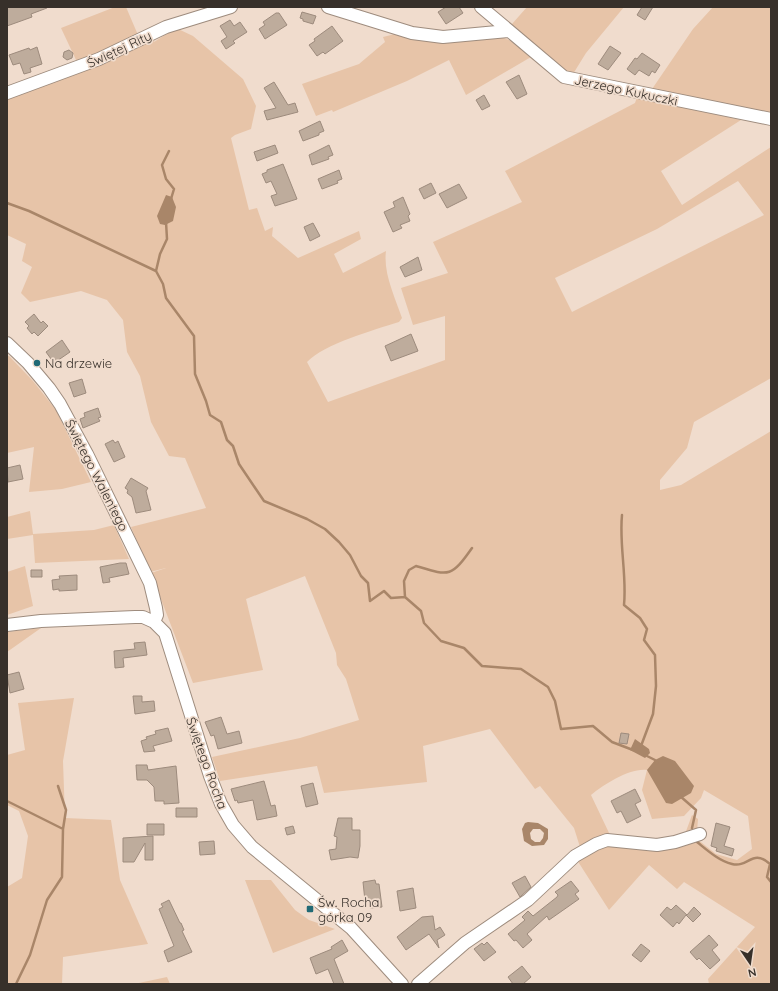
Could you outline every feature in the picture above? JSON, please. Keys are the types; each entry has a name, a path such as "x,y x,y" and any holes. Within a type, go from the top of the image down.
{"street":[{"name":"Świętej Rity","path":"7,93 99,59 166,27 231,7"},
{"path":"328,7 412,33 442,37 508,31"},
{"name":"Jerzego Kukuczki","path":"480,7 564,77 771,119"},
{"name":"Świętego Walentego","path":"7,343 28,363 49,388 60,404 87,454 150,583 157,615 154,622"},
{"path":"7,625 41,621 135,617 142,617 154,622"},
{"name":"Świętego Rocha","path":"154,622 161,628 168,641 210,776 221,804 233,825 252,847 351,928 402,984"},
{"path":"418,984 465,943 528,900 575,856 596,844 607,840 657,845 675,842 700,834"}],"shaded area":[{"path":"115,7 126,7 138,35 77,62 61,28"},
{"path":"527,7 624,7 586,53 573,74 560,68 513,29 512,24"},
{"path":"713,7 771,7 771,113 650,92 693,29"},
{"path":"176,28 193,36 243,79 256,106 251,129 231,138 249,210 257,208 265,231 273,227 272,236 298,258 359,231 361,239 334,254 343,273 386,251 386,268 402,318 399,322 363,333 325,349 307,362 328,402 445,360 445,316 413,325 401,288 448,273 433,242 522,202 505,171 635,103 637,97 741,120 661,171 682,205 771,147 771,378 694,422 687,448 660,480 660,490 681,485 771,431 771,984 709,984 708,979 755,927 684,882 677,889 649,865 609,910 577,860 605,843 697,839 716,854 737,860 752,849 748,816 704,790 701,798 684,816 652,819 642,790 647,770 640,770 625,774 603,786 591,795 610,835 580,847 574,828 540,786 535,789 490,729 423,746 427,782 324,793 317,766 220,781 212,757 300,738 359,720 346,679 337,665 336,653 305,576 246,599 263,670 193,683 151,573 166,568 150,572 131,527 206,508 185,458 169,456 151,422 140,376 127,352 123,320 107,300 81,291 30,302 21,293 32,267 22,261 26,244 7,235 7,97 155,35 154,42","holes":["738,181 764,215 572,312 555,278 657,229"]},
{"path":"399,33 499,36 509,40 531,57 466,95 449,60 407,81 333,112 332,110 316,116 302,84 359,64 385,42 383,37"},
{"path":"166,195 172,197 176,207 173,221 165,225 160,224 157,216"},
{"path":"7,356 9,356 33,381 56,410 91,482 62,489 29,492 34,447 7,453"},
{"path":"30,511 33,534 94,530 114,525 129,559 35,563 33,535 7,539 7,517"},
{"path":"25,566 33,606 7,615 7,572"},
{"path":"41,628 7,652 7,632"},
{"path":"74,698 63,761 65,818 111,820 120,880 148,944 63,957 62,984 7,984 7,887 22,878 28,836 19,811 7,805 7,755 25,750 18,703"},
{"path":"635,739 649,749 650,753 645,758 630,750"},
{"path":"663,756 675,761 694,786 691,793 672,804 666,803 647,770 655,760"},
{"path":"692,815 698,819 697,832 685,834"},
{"path":"525,823 538,823 548,829 548,839 544,845 532,846 524,841 522,829","holes":["533,829 540,829 544,833 543,838 540,842 535,842 531,839 530,833"]},
{"path":"245,880 271,880 295,910 309,920 335,929 273,953"},
{"path":"167,977 170,984 134,984"}],"building":[{"path":"7,7 47,8 31,14 32,17 7,26"},
{"path":"446,7 459,7 463,13 446,24 438,12"},
{"path":"642,7 653,7 645,20 637,15"},
{"path":"302,12 316,16 313,24 303,21 303,19 300,18"},
{"path":"276,13 279,13 287,25 265,39 259,29 265,25 263,22"},
{"path":"230,20 234,26 240,22 247,32 233,41 235,43 226,49 221,41 227,37 220,26"},
{"path":"332,26 343,41 325,54 323,52 317,56 309,45 315,41 314,39"},
{"path":"610,46 621,53 608,70 598,64"},
{"path":"37,47 42,64 30,68 31,72 24,74 20,63 13,65 9,55 29,48 30,50"},
{"path":"69,50 73,53 72,58 67,60 63,57 64,52"},
{"path":"642,53 660,65 655,73 652,71 649,76 639,70 635,75 627,69 635,58 637,59"},
{"path":"519,75 527,94 517,99 506,82"},
{"path":"274,82 288,105 295,103 298,112 267,120 264,111 276,108 264,88"},
{"path":"484,95 490,106 482,110 476,100"},
{"path":"320,121 324,131 319,133 319,135 303,141 299,131"},
{"path":"275,145 278,153 257,161 254,152"},
{"path":"329,145 333,155 328,157 329,159 312,165 309,155"},
{"path":"283,164 297,199 275,206 271,196 277,194 271,181 266,183 262,174 267,172 267,170"},
{"path":"339,170 342,179 337,181 338,183 322,189 318,179"},
{"path":"431,183 436,193 424,199 419,189"},
{"path":"459,184 467,198 447,208 439,194"},
{"path":"403,197 410,214 408,216 410,221 400,225 402,228 393,232 384,212 395,207 393,202"},
{"path":"313,223 320,236 310,241 304,227"},
{"path":"418,257 422,270 405,277 400,267"},
{"path":"34,314 41,323 43,321 48,326 38,336 34,332 32,334 27,328 29,326 25,322"},
{"path":"411,334 418,351 391,361 385,346"},
{"path":"62,340 70,352 54,363 46,352"},
{"path":"82,379 86,393 74,397 69,383"},
{"path":"98,408 101,417 98,418 100,421 83,428 80,419 85,417 84,413"},
{"path":"113,440 115,443 118,441 125,457 114,462 105,444"},
{"path":"20,465 23,479 8,482 7,468"},
{"path":"131,478 148,488 146,491 151,510 136,513 132,497 127,493 128,490 125,488"},
{"path":"126,563 129,574 109,578 110,582 103,583 100,567"},
{"path":"31,570 42,570 42,577 31,577"},
{"path":"77,575 77,590 53,590 52,580 60,579 59,576"},
{"path":"145,642 147,655 123,658 124,667 115,668 114,651 135,649 134,643"},
{"path":"19,672 24,689 10,693 7,675"},
{"path":"133,696 142,696 142,702 154,701 155,711 135,714"},
{"path":"221,717 227,734 239,731 242,743 218,749 214,735 211,736 205,722"},
{"path":"168,728 172,741 153,746 155,751 144,752 141,741 147,739 146,737 156,734 155,731"},
{"path":"621,733 629,734 627,744 619,743"},
{"path":"136,765 147,765 148,770 176,766 179,803 164,804 164,801 155,801 154,787 147,780 137,780"},
{"path":"264,781 271,806 275,805 277,816 257,820 253,800 238,803 237,800 235,801 231,789"},
{"path":"313,783 318,804 306,807 301,786"},
{"path":"635,789 641,801 635,804 641,816 627,823 621,811 617,813 611,801"},
{"path":"176,808 197,808 197,817 176,817"},
{"path":"338,818 352,818 352,830 360,830 358,858 350,857 331,860 329,850 336,849 337,837 334,836"},
{"path":"716,823 730,827 724,846 734,849 732,856 716,851 717,848 711,846"},
{"path":"147,824 164,824 164,835 147,835"},
{"path":"293,826 295,833 287,835 285,828"},
{"path":"153,836 153,860 145,860 145,843 134,862 123,862 123,838"},
{"path":"214,841 215,854 200,855 199,842"},
{"path":"525,876 531,887 520,897 512,883"},
{"path":"375,880 376,884 379,884 382,907 370,908 369,900 365,901 363,882"},
{"path":"571,881 579,891 575,894 579,899 549,920 547,916 527,934 532,940 523,948 516,940 514,941 508,934 525,920 522,917 528,911 533,916 557,897 558,895 555,892"},
{"path":"413,888 416,908 400,911 397,891"},
{"path":"169,900 181,923 184,930 182,931 192,952 168,962 164,951 174,946 159,909 163,907 161,904"},
{"path":"676,905 687,915 694,907 701,914 693,922 686,915 679,924 677,922 673,927 660,915 667,907 671,910"},
{"path":"433,916 435,930 440,927 445,935 437,940 439,948 429,934 406,950 397,937 422,917"},
{"path":"709,935 718,945 712,950 720,960 710,969 699,958 697,960 690,952"},
{"path":"342,940 348,951 334,959 344,984 334,984 328,969 316,974 310,958 332,949 331,947"},
{"path":"487,942 496,952 484,961 474,949 482,943 484,945"},
{"path":"641,944 650,951 641,962 632,955"},
{"path":"522,966 531,977 523,984 513,984 508,977"}],"waterway":[{"path":"169,151 162,165 166,179 174,189 171,199"},
{"path":"7,203 29,211 156,271"},
{"path":"166,222 167,239 160,254 156,271 163,284 166,298 194,336 195,374 210,415 221,422 227,440 233,446 239,464 264,501 307,519 325,529 339,542 350,555 361,576 368,583 370,601 384,591 391,598 405,597 421,611 424,623 441,641 464,648 482,666 521,669 548,687 555,701 561,729 593,726 612,742 633,750"},
{"path":"622,515 621,538 625,582 624,605 640,618 647,629 644,640 655,655 656,686 653,714 641,746"},
{"path":"405,597 404,581 409,570 416,566 443,573 454,570 472,548"},
{"path":"645,755 655,760 657,763"},
{"path":"16,984 30,955 47,900 62,877 63,829 66,810 58,786"},
{"path":"680,796 696,810 692,828"},
{"path":"7,801 63,829"},
{"path":"697,842 709,852 727,863 738,864 755,858 764,860 770,864 767,877 771,882"}],"place":[{"name":"Na drzewie","path":"37,363"},
{"name":"Św. Rocha górka 09","path":"310,909"}]}
